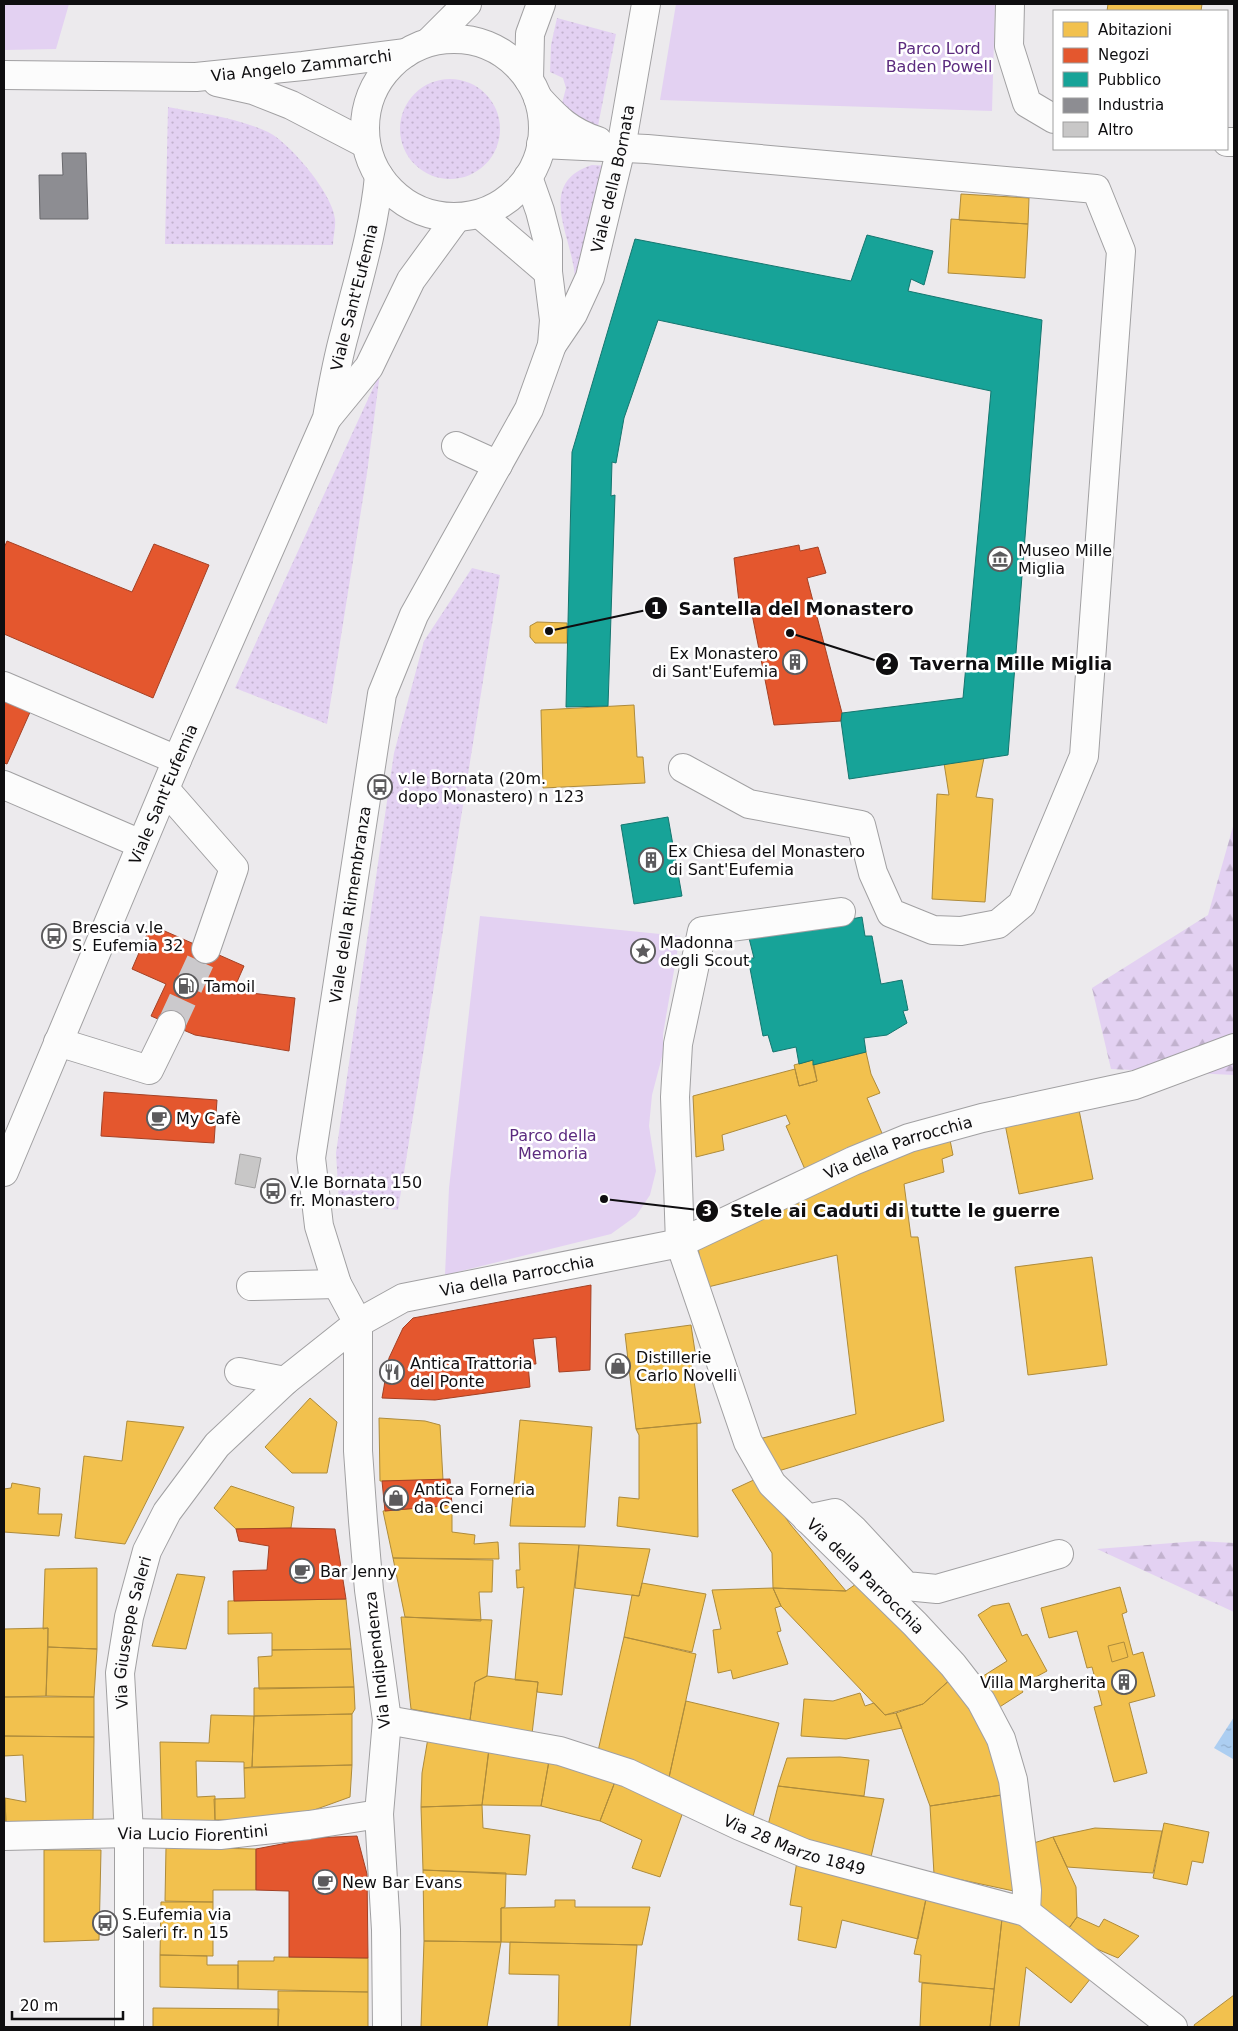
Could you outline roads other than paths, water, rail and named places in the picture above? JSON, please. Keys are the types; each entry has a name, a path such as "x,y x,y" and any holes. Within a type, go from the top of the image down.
{"street":[{"path":"430,41 467,4"},
{"path":"541,4 530,34 533,89 543,129 541,144 536,161 528,177 508,200 468,215 439,216 421,211 404,202 390,190 379,176 366,144 365,123 368,102 377,82 390,66 406,53 430,41 449,38 486,44 502,53 517,65 533,89 558,121 581,136 621,148"},
{"name":"Viale della Bornata","path":"478,499 529,409 552,345 573,314 590,277 621,148 646,4"},
{"path":"1010,4 1009,46 1027,103 1053,117"},
{"name":"Via Angelo Zammarchi","path":"4,75 196,77 406,53"},
{"name":"Via Angelo Zammarchi","path":"196,77 254,90 291,105 366,144"},
{"path":"541,144 621,148 1096,189 1121,251 1084,756 1022,904 998,924 961,931 933,930 891,913 873,873 861,826 749,804 683,768"},
{"name":"Viale Sant'Eufemia","path":"4,1172 141,844 327,418 338,358 368,250 376,208 379,176"},
{"name":"Viale della Bornata","path":"528,177 548,242 548,272 554,320 552,345"},
{"path":"468,215 548,272"},
{"name":"Viale Sant'Eufemia","path":"327,418 369,367 411,280 468,215"},
{"path":"456,446 498,465"},
{"name":"Viale della Rimembranza","path":"358,1323 337,1284 319,1226 310,1158 382,694 414,615 478,499"},
{"path":"4,686 177,760"},
{"path":"4,785 141,844"},
{"path":"165,789 234,868 206,949"},
{"name":"Via della Parrocchia","path":"841,912 703,926 678,1044 674,1097 680,1243 748,1442 772,1484 915,1624 953,1665 982,1701 1001,1739 1013,1780 1027,1890 1026,1912"},
{"path":"58,1042 149,1070 171,1025"},
{"name":"Via della Parrocchia","path":"358,1323 403,1298 680,1243 852,1160 909,1138 982,1118 1135,1085 1234,1048"},
{"path":"251,1286 337,1284"},
{"name":"Via Giuseppe Saleri","path":"129,2027 129,1833 120,1672 129,1617 147,1551 167,1512 217,1444 285,1381 358,1323"},
{"name":"Via Indipendenza","path":"358,1323 358,1451 363,1521 369,1590 387,1720 379,1814 386,1930 387,2027"},
{"path":"239,1372 285,1381"},
{"path":"807,1519 836,1513 906,1586 937,1589 1059,1554"},
{"name":"Via 28 Marzo 1849","path":"387,1720 560,1751 628,1773 804,1854 1026,1912 1173,2027"},
{"name":"Via Lucio Fiorentini","path":"4,1836 129,1833 220,1835 309,1825 379,1814"}],"water":[{"path":"1234,1717 1234,1757 1233,1759 1214,1748"}],"tunnel":[{"path":"171,1025 206,949"}],"place":[{"name":"Museo Mille Miglia","path":"1000,559"},
{"name":"Santella del Monastero","path":"549,631"},
{"name":"Taverna Mille Miglia","path":"790,633"},
{"name":"Ex Monastero di Sant'Eufemia","path":"795,662"},
{"name":"v.le Bornata (20m. dopo Monastero) n 123","path":"380,787"},
{"name":"Ex Chiesa del Monastero di Sant'Eufemia","path":"651,860"},
{"name":"Brescia v.le S. Eufemia 32","path":"54,936"},
{"name":"Madonna degli Scout","path":"643,951"},
{"name":"Tamoil","path":"186,986"},
{"name":"My Cafè","path":"159,1118"},
{"name":"V.le Bornata 150 fr. Monastero","path":"273,1191"},
{"name":"Stele ai Caduti di tutte le guerre","path":"604,1199"},
{"name":"Distillerie Carlo Novelli","path":"618,1366"},
{"name":"Antica Trattoria del Ponte","path":"392,1372"},
{"name":"Antica Forneria da Cenci","path":"396,1498"},
{"name":"Bar Jenny","path":"302,1571"},
{"name":"Villa Margherita","path":"1124,1682"},
{"name":"New Bar Evans","path":"325,1882"},
{"name":"S.Eufemia via Saleri fr. n 15","path":"105,1923"}],"park label":[{"name":"Parco Lord Baden Powell","path":"939,57"},
{"name":"Parco della Memoria","path":"553,1144"}]}
